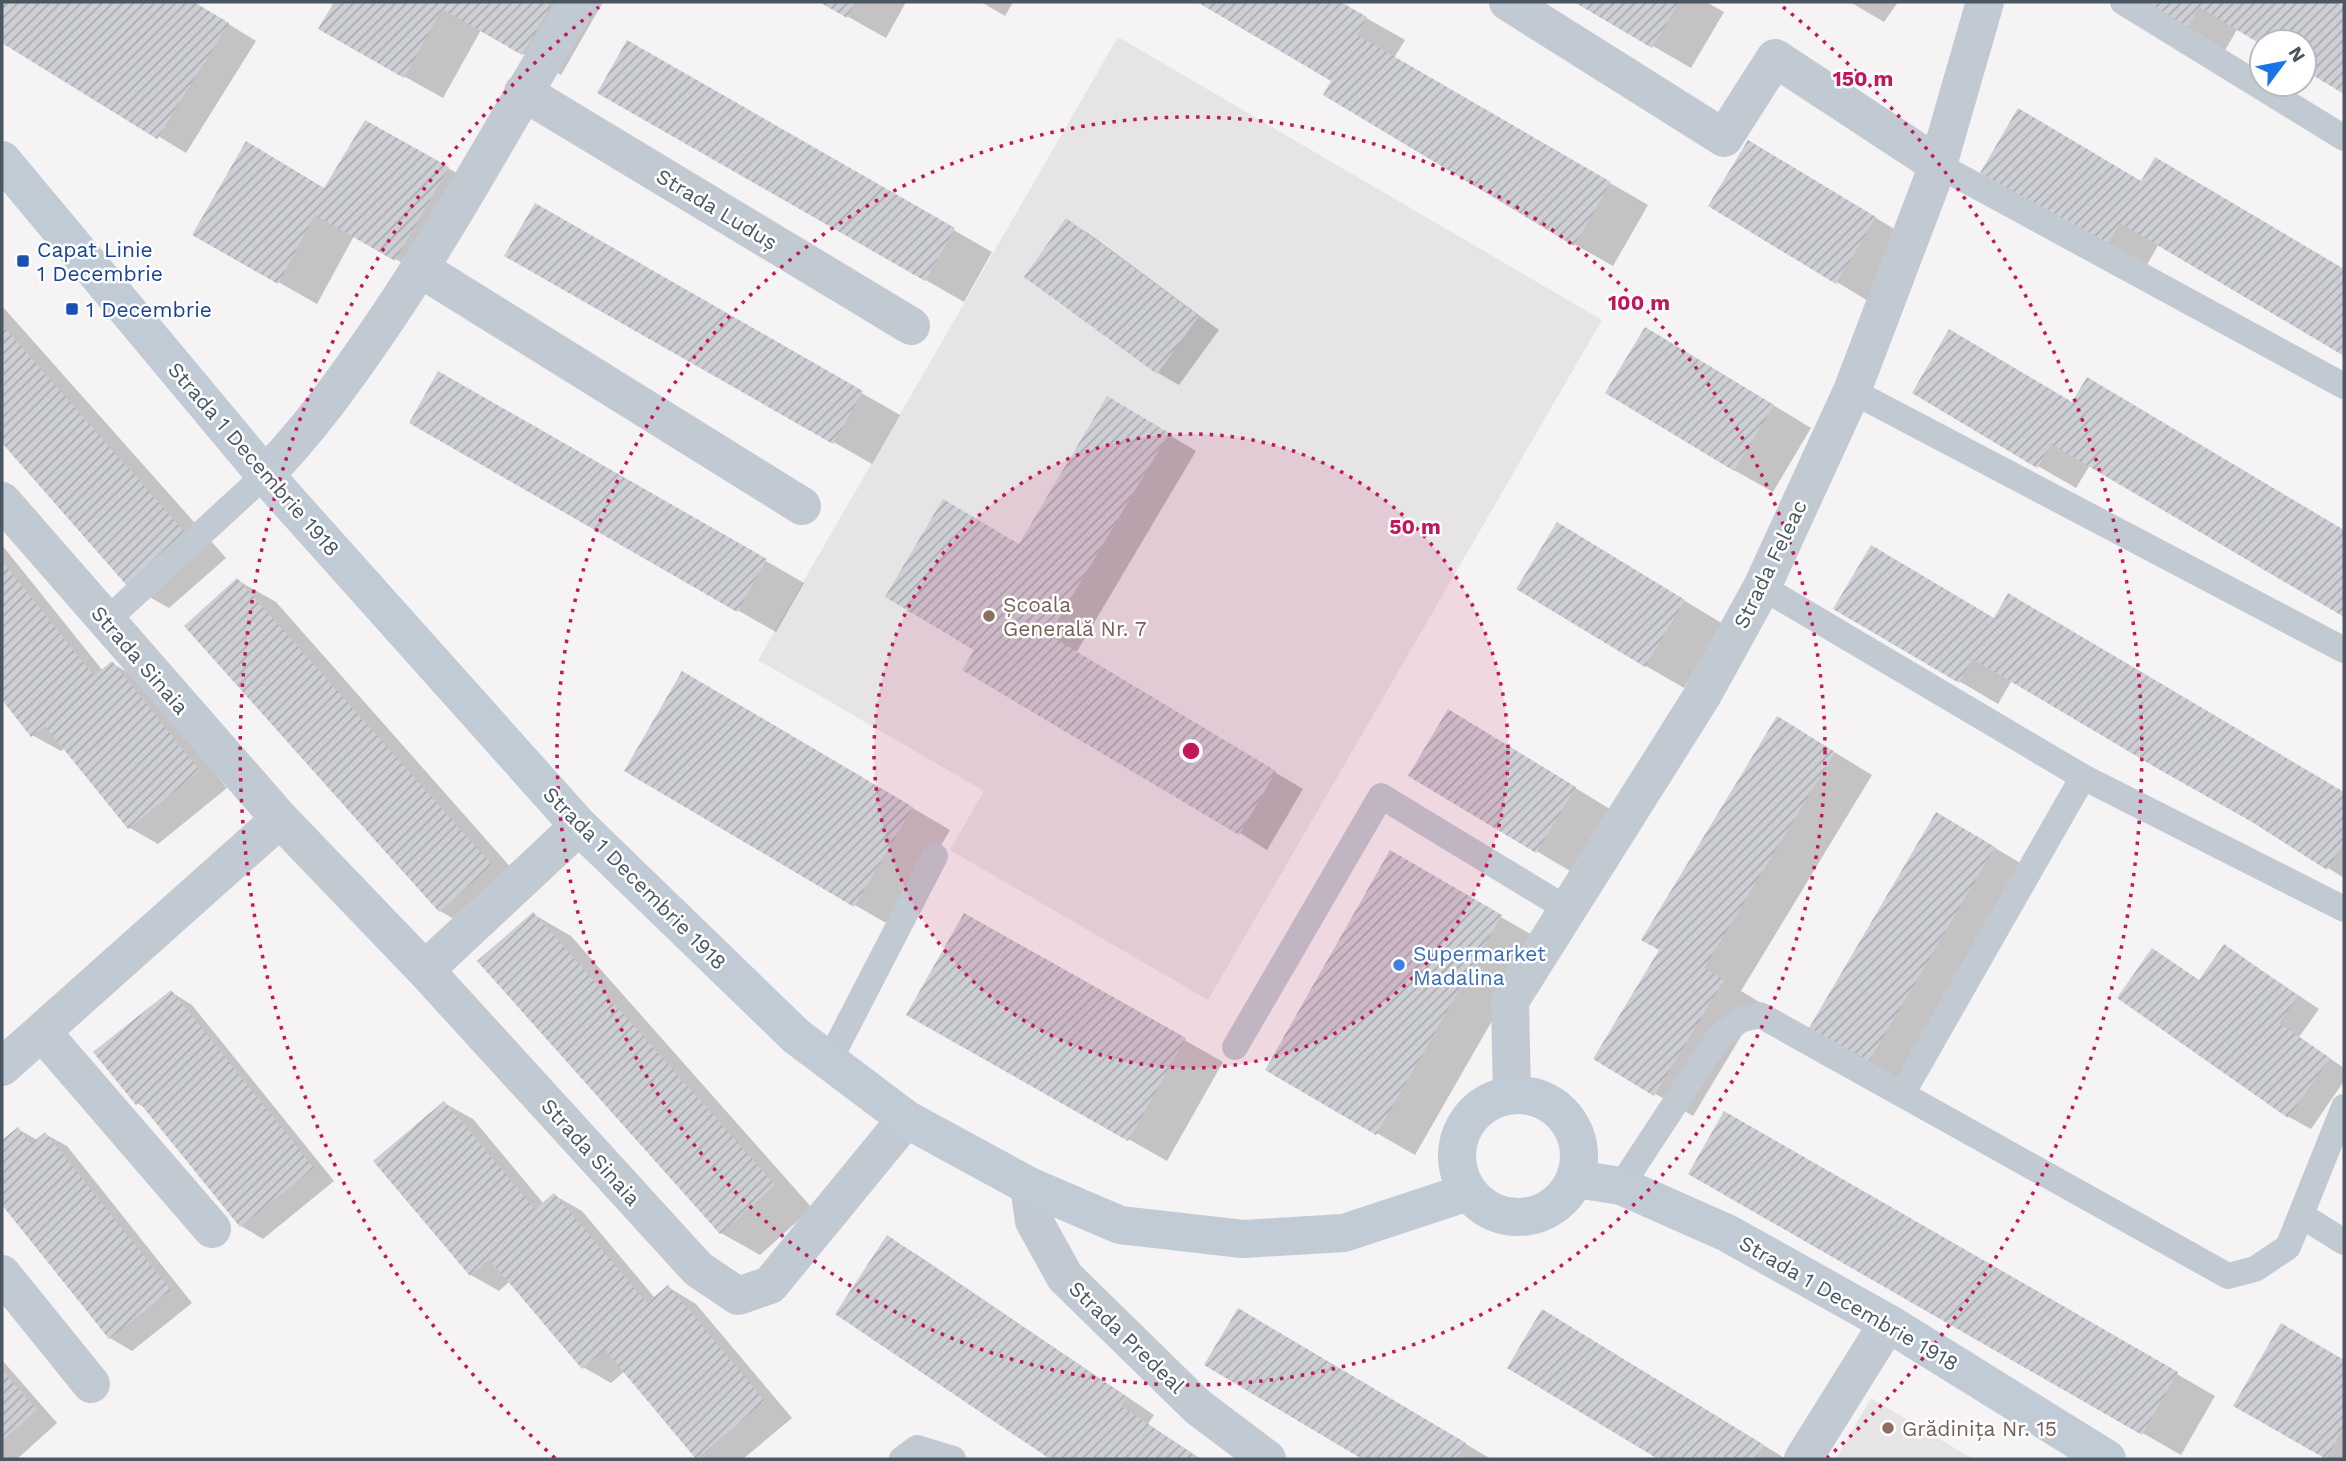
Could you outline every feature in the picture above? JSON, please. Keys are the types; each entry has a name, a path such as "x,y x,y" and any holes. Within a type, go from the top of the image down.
{"main road":[{"name":"Strada 1 Decembrie 1918","path":"2,160 265,475 579,827 796,1035 906,1119 1028,1186 1120,1225 1243,1239 1344,1233 1468,1192"},
{"path":"1512,1095 1537,1097 1559,1110 1574,1130 1580,1155 1576,1179 1564,1197 1547,1211 1526,1217 1503,1216 1484,1207 1468,1192 1459,1172 1457,1151 1462,1130 1474,1113 1492,1101 1512,1095"},
{"name":"Strada 1 Decembrie 1918","path":"1576,1179 1621,1186 1727,1233 1888,1323 2108,1459"}],"street":[{"path":"265,475 297,442 334,396 421,269 578,2"},
{"path":"1508,2 1724,138 1775,58 1938,165"},
{"name":"Strada Feleac","path":"1512,1095 1510,1001 1702,696 1762,587 1852,391 1938,165 1985,2"},
{"name":"Strada Luduș","path":"523,92 911,326"},
{"path":"421,269 802,506"},
{"name":"Strada Sinaia","path":"2,500 280,819 425,970 698,1269 738,1296 770,1285 906,1119"},
{"path":"2,1067 280,819"},
{"path":"425,970 579,827"},
{"path":"41,1032 212,1229"},
{"name":"Strada Predeal","path":"1028,1186 1034,1221 1065,1277 1198,1407 1267,1459"},
{"path":"2,1274 91,1384"},
{"path":"1803,1459 1888,1323"}],"lane":[{"path":"2123,2 2344,138"},
{"path":"1938,165 2344,386"},
{"path":"1852,391 2344,650"},
{"path":"106,621 265,475"},
{"path":"1762,587 2083,777 2344,909"},
{"path":"1902,1094 2083,777"},
{"path":"1235,1047 1381,796 1567,909"},
{"path":"829,1061 935,856"},
{"path":"1621,1186 1718,1038 1740,1020 1760,1014 2228,1276 2255,1269 2288,1247 2344,1107"},
{"path":"2301,1215 2344,1242"},
{"path":"902,1459 916,1448 953,1459"}],"shaded area":[{"path":"1118,37 1602,320 1208,1000 950,850 984,791 758,660"},
{"name":"Grădinița Nr. 15","path":"1871,1398 1973,1459 1836,1459"}],"building":[{"path":"2,2 194,2 229,23 157,139 2,43"},
{"path":"334,2 553,2 522,55 442,9 404,78 318,29"},
{"path":"819,2 856,2 847,18"},
{"path":"1197,2 1341,2 1367,17 1357,35 1611,182 1574,246 1323,95 1331,81"},
{"path":"1574,2 1679,2 1652,48"},
{"path":"2135,2 2336,2 2344,6 2344,94 2318,78 2318,28 2248,28 2248,37 2199,7 2185,32"},
{"path":"627,40 955,228 925,281 597,93"},
{"path":"2018,108 2141,181 2155,157 2344,269 2344,356 2120,223 2106,247 1980,173"},
{"path":"365,120 449,167 395,261 315,215 278,284 192,235 246,141 324,188"},
{"path":"1748,140 1876,217 1836,284 1708,206"},
{"path":"535,203 863,391 833,444 504,256"},
{"path":"1066,218 1199,316 1157,374 1024,277"},
{"path":"2,325 188,536 129,588 2,443"},
{"path":"1645,327 1774,405 1734,471 1605,393"},
{"path":"1949,329 2072,402 2087,377 2344,530 2344,617 2051,444 2037,468 1912,393"},
{"path":"438,371 767,559 737,612 409,423"},
{"name":"Școala Generală Nr. 7","path":"1107,396 1169,433 1049,635 1276,771 1239,835 962,670 974,650 885,597 943,499 1019,544"},
{"path":"1557,522 1685,600 1645,667 1516,589"},
{"path":"1871,545 1994,618 2008,593 2344,792 2344,842 2327,870 2252,822 1973,659 1959,683 1833,609"},
{"path":"2,561 94,676 112,661 200,771 128,829 45,726 31,737 2,700"},
{"path":"237,578 492,865 439,912 184,626"},
{"path":"682,671 913,807 854,907 624,771"},
{"path":"1448,709 1576,787 1536,853 1408,776"},
{"path":"1777,716 1835,752 1704,968 1724,980 1654,1096 1593,1059 1659,950 1641,940"},
{"path":"1936,812 1995,847 1865,1068 1806,1033"},
{"name":"Supermarket Madalina","path":"1390,850 1502,915 1376,1135 1265,1070"},
{"path":"533,912 775,1185 720,1234 477,961"},
{"path":"964,913 1186,1038 1128,1141 906,1015"},
{"path":"2224,944 2298,996 2279,1023 2330,1058 2288,1118 2117,998 2152,948 2199,980"},
{"path":"171,990 314,1168 240,1227 139,1102 136,1105 93,1052"},
{"path":"444,1101 535,1209 554,1193 647,1303 668,1285 765,1401 696,1459 605,1350 582,1369 489,1259 470,1276 373,1161"},
{"path":"1724,1111 2178,1372 2142,1435 1688,1174"},
{"path":"18,1127 31,1144 45,1132 171,1290 109,1339 2,1205 2,1140"},
{"path":"887,1235 1127,1397 1121,1406 1200,1459 1050,1459 835,1314"},
{"path":"1238,1308 1466,1443 1456,1459 1362,1459 1204,1365"},
{"path":"1542,1309 1764,1445 1755,1459 1658,1459 1507,1368"},
{"path":"2281,1323 2344,1360 2344,1427 2326,1459 2233,1406"},
{"path":"2,1370 37,1410 2,1441"}],"place":[{"name":"Capat Linie 1 Decembrie","path":"23,261"},
{"name":"1 Decembrie","path":"72,309"},
{"name":"Școala Generală Nr. 7","path":"989,616"},
{"name":"Supermarket Madalina","path":"1399,965"},
{"name":"Grădinița Nr. 15","path":"1888,1428"}]}
